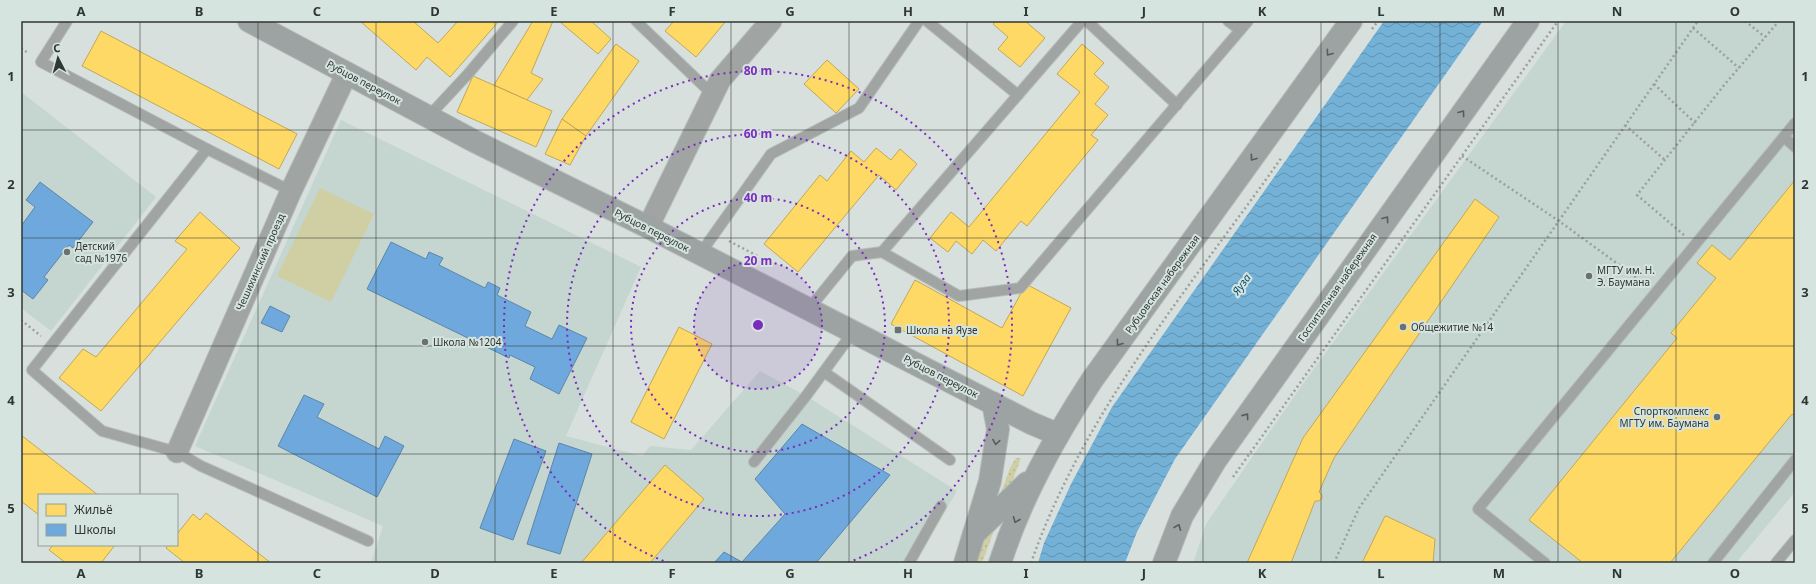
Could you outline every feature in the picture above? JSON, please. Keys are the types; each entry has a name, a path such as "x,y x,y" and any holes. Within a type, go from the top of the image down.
{"main road":[{"name":"Рубцов переулок","path":"249,21 428,117 1057,434"},
{"name":"Рубцовская набережная","path":"1000,563 1028,493 1057,434 1092,380 1352,21"},
{"name":"Госпитальная набережная","path":"1164,563 1182,516 1215,461 1528,21"},
{"path":"965,563 990,481 998,429 993,403"},
{"path":"974,535 1039,471"}],"street":[{"path":"648,227 720,80 772,21"},
{"name":"Чешихинский проезд","path":"177,452 291,191 347,73"}],"lane":[{"path":"66,21 41,62 291,191"},
{"path":"428,117 468,74 513,21"},
{"path":"636,21 713,95"},
{"path":"700,254 772,154 859,108 919,21"},
{"path":"927,21 1018,95"},
{"path":"882,252 1082,21"},
{"path":"1087,21 1176,104"},
{"path":"1228,21 1240,30"},
{"path":"809,309 852,256 882,252 959,296 1020,288 1248,21"},
{"path":"1545,563 1478,509 1795,124"},
{"path":"1784,137 1795,147"},
{"path":"207,149 32,370 102,432 177,452 201,466 368,541"},
{"path":"754,462 853,332"},
{"path":"824,372 950,460"},
{"path":"1713,563 1795,460"},
{"path":"909,563 941,506"},
{"path":"1776,563 1795,540"}],"path":[{"path":"1369,34 1378,21"},
{"path":"1232,479 1558,21"},
{"path":"1334,563 1360,508 1698,21"},
{"path":"1745,21 1765,37"},
{"path":"1695,244 1638,195 1664,160 1779,21"},
{"path":"1693,28 1739,68"},
{"path":"1654,84 1695,123"},
{"path":"1625,125 1664,160"},
{"path":"1031,563 1066,480 1108,404 1145,349 1283,156"},
{"path":"1462,156 1559,221 1656,292"},
{"path":"715,233 769,263"},
{"path":"21,320 53,345"}],"shaded area":[{"name":"МГТУ им. Н. Э. Баумана","path":"1566,21 1795,21 1795,492 1736,563 1193,563 1206,524 1300,388"},
{"name":"Детский сад №1976","path":"21,92 156,197 51,331 21,308"},
{"name":"Школа №1204","path":"341,120 641,267 566,436 642,456 650,446 691,450 760,371 806,396 957,491 915,563 371,563 383,526 195,446"}],"green space":[{"path":"320,188 374,214 331,302 277,276"},
{"path":"1016,458 1021,458 982,563 975,563 1010,468"}],"water":[{"name":"Яуза","path":"1384,21 1483,21 1175,459 1137,532 1125,563 1038,563 1044,543 1071,484 1112,407"}],"building: Жильё":[{"path":"360,21 413,21 438,43 458,21 499,21 450,77 427,57 416,70"},
{"path":"533,21 553,21 531,73 543,79 527,100 494,85"},
{"path":"559,21 591,21 611,39 598,54"},
{"path":"674,21 726,21 696,57 665,31"},
{"path":"996,21 1025,21 1045,38 1020,67 998,49 1008,37 993,24"},
{"path":"101,31 297,134 279,169 82,66"},
{"path":"616,44 639,61 586,136 562,119"},
{"path":"1082,44 1104,63 1094,74 1109,87 1095,104 1108,115 1091,135 1098,140 1027,226 1021,221 996,251 983,240 972,254 956,241 948,252 930,238 951,212 969,227 1080,92 1057,74"},
{"path":"827,60 859,89 836,113 804,84"},
{"path":"473,76 552,111 536,147 457,112"},
{"path":"562,119 586,136 570,165 545,154"},
{"path":"876,148 891,160 900,149 917,164 896,190 879,175 798,272 764,244 820,175 827,181 851,151 864,162"},
{"path":"1795,180 1795,416 1792,414 1670,563 1583,563 1529,520 1677,338 1671,333 1716,278 1697,263 1712,245 1730,260"},
{"name":"Общежитие №14","path":"1475,199 1499,217 1334,458 1319,492 1322,495 1322,498 1319,501 1315,501 1291,563 1247,563 1303,438"},
{"path":"200,212 240,248 101,411 59,378 83,349 96,357 187,249 175,241"},
{"path":"915,280 1002,328 1026,284 1071,308 1023,396 891,324"},
{"path":"679,327 712,344 664,439 631,422"},
{"path":"21,435 97,494 38,494 38,514 21,501"},
{"path":"665,465 704,499 650,563 581,563"},
{"path":"206,513 271,563 185,563 166,548 167,546 178,546 178,533 193,514 200,520"},
{"path":"1385,516 1435,539 1433,563 1362,563"},
{"path":"52,546 114,546 101,563 66,563 49,550"}],"building: Школы":[{"path":"40,182 93,222 73,248 69,245 44,277 48,280 33,299 21,290 21,226 35,207 26,200"},
{"path":"391,242 426,259 429,252 443,258 439,265 485,288 488,282 500,288 497,295 531,312 525,326 552,339 559,325 587,338 559,394 530,379 535,367 510,355 509,358 367,289"},
{"path":"270,306 290,316 282,332 261,323"},
{"path":"304,395 324,404 317,417 379,449 385,436 404,446 377,497 278,446"},
{"path":"802,424 890,475 816,563 714,563 724,552 742,562 785,514 755,479"},
{"path":"514,439 546,451 513,540 480,528"},
{"path":"559,443 592,454 560,554 527,544"}],"place":[{"name":"Детский сад №1976","path":"67,252"},
{"name":"МГТУ им. Н. Э. Баумана","path":"1589,276"},
{"name":"Общежитие №14","path":"1403,327"},
{"name":"Школа на Яузе","path":"898,330"},
{"name":"Школа №1204","path":"425,342"},
{"name":"Спорткомплекс МГТУ им. Баумана","path":"1717,417"}]}
